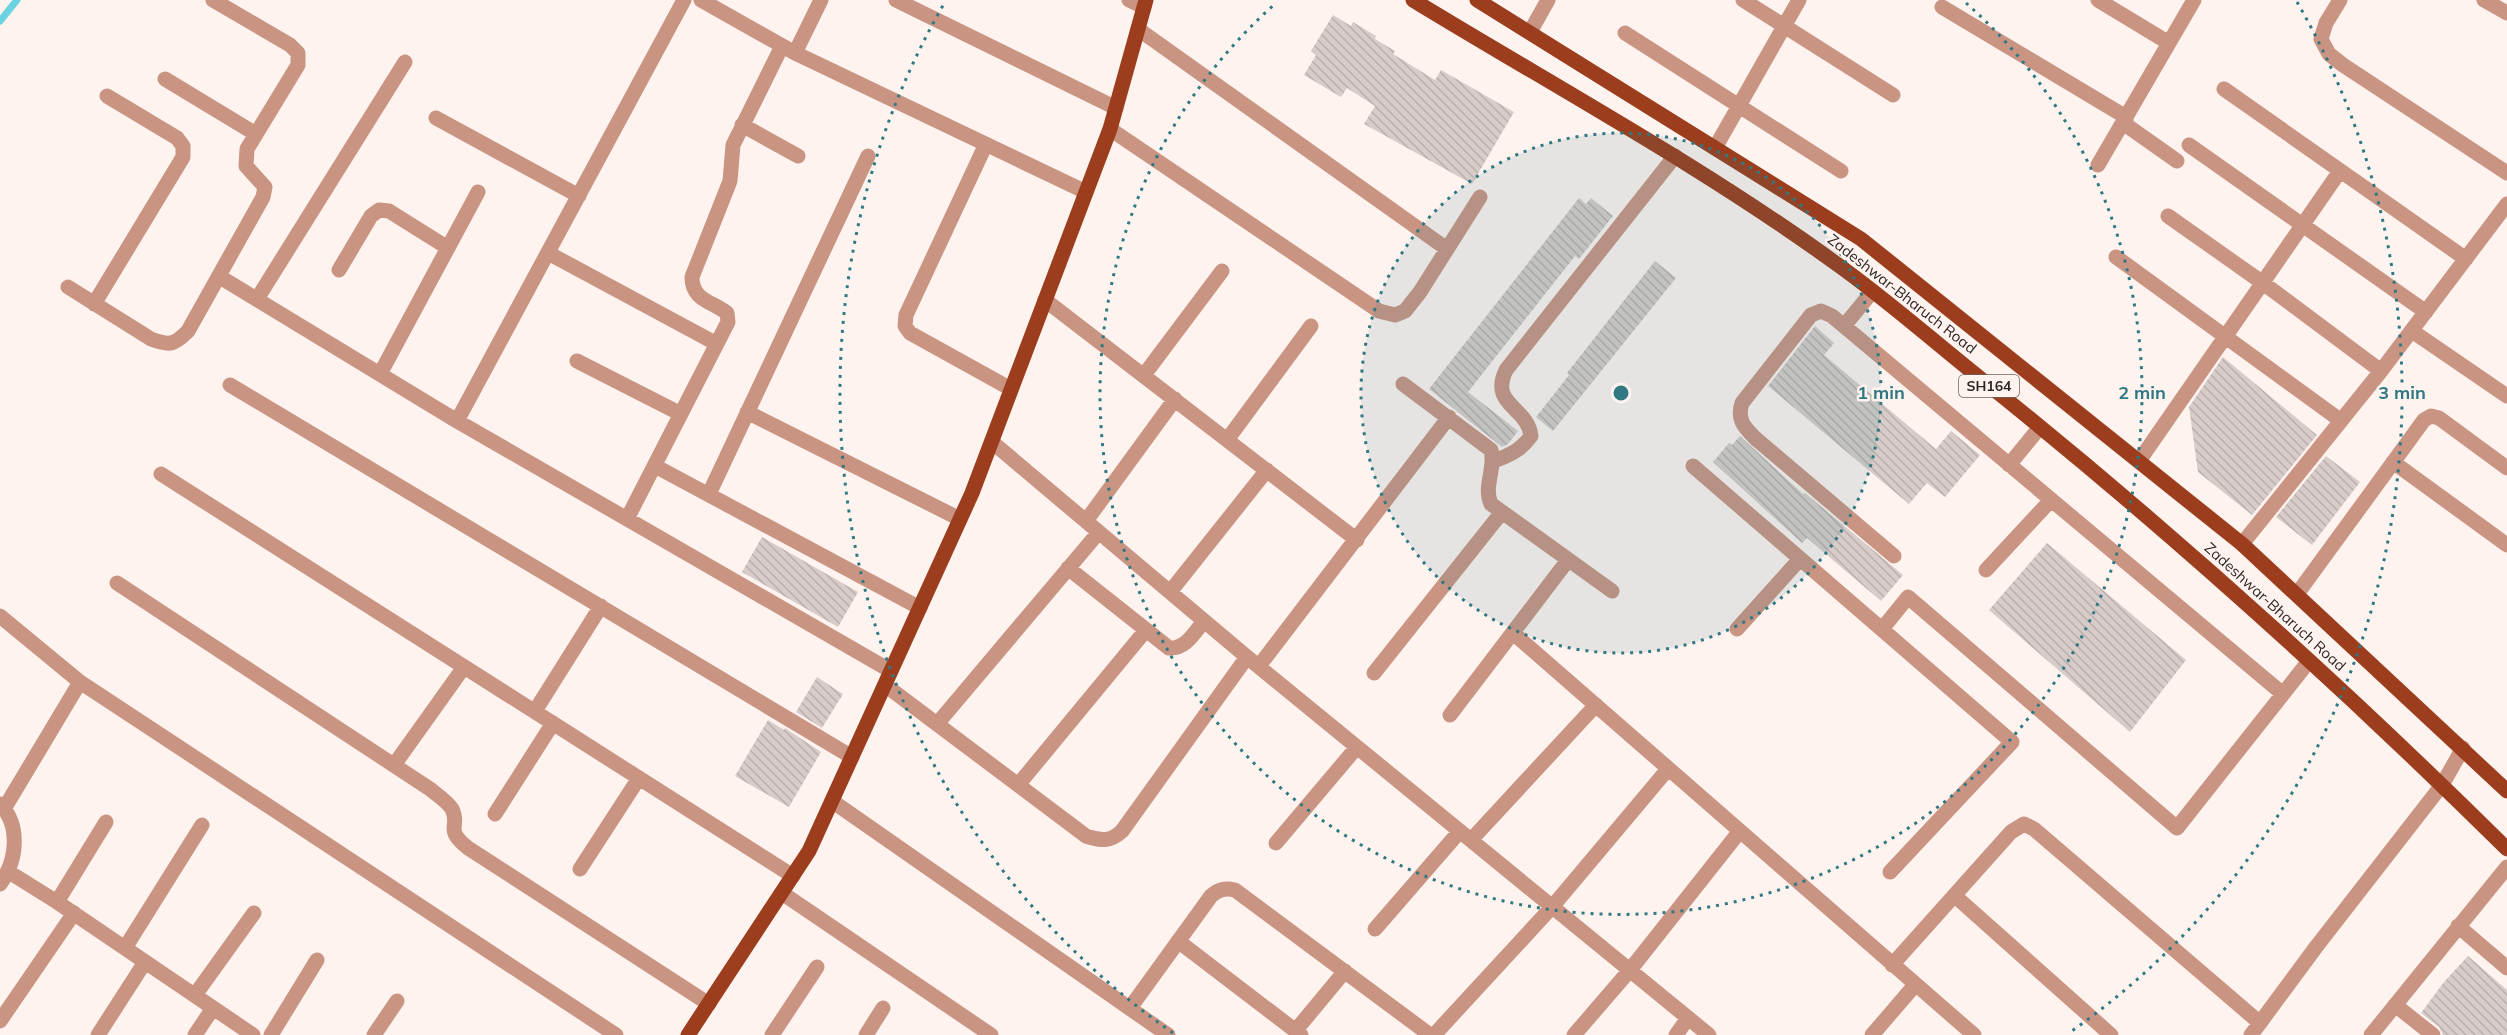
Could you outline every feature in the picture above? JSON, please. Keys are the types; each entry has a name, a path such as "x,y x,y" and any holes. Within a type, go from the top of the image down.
{"main road":[{"name":"Zadeshwar-Bharuch Road","path":"1413,0 1733,192 1836,263 2040,427 2199,561 2442,785 2507,849"},
{"name":"Zadeshwar-Bharuch Road","path":"1477,0 1861,239 2242,544 2507,791"},
{"path":"688,1035 809,851 960,519 992,442 1110,129 1145,4"}],"street":[{"path":"68,287 151,339 166,345 178,341 188,331 264,197 265,187 246,166 247,149 298,64 298,53 290,45 213,0"},
{"path":"457,421 684,0"},
{"path":"701,0 788,50 1086,192"},
{"path":"627,519 728,322 728,313 698,296 692,288 692,277 730,181 733,145 742,125 821,0"},
{"path":"896,0 1116,108"},
{"path":"1130,0 1145,4"},
{"path":"1530,32 1548,0"},
{"path":"1743,0 1893,95"},
{"path":"1715,148 1798,0"},
{"path":"2098,0 2169,43"},
{"path":"2098,165 2194,0"},
{"path":"2340,0 2326,23 2321,39 2329,54 2507,173"},
{"path":"2484,0 2507,13"},
{"path":"1942,7 2126,117"},
{"path":"1137,29 1447,249"},
{"path":"1625,33 1841,171"},
{"path":"256,299 405,62"},
{"path":"165,79 256,134"},
{"path":"2224,89 2466,259"},
{"path":"94,304 183,157 183,146 177,138 107,96"},
{"path":"2126,117 2126,124 2177,161"},
{"path":"436,118 579,196"},
{"path":"742,125 798,156"},
{"path":"1110,129 1379,311 1395,315 1405,311 1420,292 1480,197"},
{"path":"986,144 906,315 905,326 910,333 1011,389"},
{"path":"2188,145 2426,312"},
{"path":"709,494 868,156"},
{"path":"1494,461 1513,454 1524,446 1531,436 1530,426 1508,403 1501,392 1501,380 1506,370 1674,156"},
{"path":"2139,461 2340,171"},
{"path":"380,374 478,192"},
{"path":"2242,544 2381,371 2507,204"},
{"path":"339,270 371,216 379,210 389,211 448,248"},
{"path":"2168,216 2381,371"},
{"path":"548,253 717,344"},
{"path":"2116,257 2340,420"},
{"path":"1144,375 1222,271"},
{"path":"219,277 457,421 627,519 888,678 937,724 1086,836 1102,841 1114,838 1122,831 1253,662 1357,540 1449,417"},
{"path":"1844,326 1872,292"},
{"path":"1045,300 1357,540"},
{"path":"1894,556 1755,438 1740,420 1739,412 1742,403 1811,315 1821,311 1832,316 2283,694"},
{"path":"1227,440 1311,326"},
{"path":"2412,331 2505,391"},
{"path":"577,361 681,414"},
{"path":"1404,384 1491,450 1494,461 1488,497 1491,504 1612,591"},
{"path":"230,385 852,757"},
{"path":"1086,521 1175,399"},
{"path":"747,412 960,519"},
{"path":"2297,594 2424,420 2431,416 2439,418 2507,468"},
{"path":"2009,465 2040,427"},
{"path":"992,442 1253,662 1709,1035"},
{"path":"2393,462 2507,545"},
{"path":"655,466 920,608"},
{"path":"1693,466 2012,742 1890,872"},
{"path":"1170,592 1267,470"},
{"path":"161,474 793,876"},
{"path":"1986,570 2051,500"},
{"path":"1374,673 1502,512"},
{"path":"937,724 1099,532"},
{"path":"1737,628 1800,559"},
{"path":"1450,715 1568,560"},
{"path":"1068,568 1168,648 1177,649 1186,644 1204,621"},
{"path":"117,583 430,789 451,807 454,815 452,828 457,839 468,848 709,1004"},
{"path":"1882,629 1908,597 2177,828 2309,662"},
{"path":"535,711 601,606"},
{"path":"0,616 80,682 616,1035"},
{"path":"1018,785 1146,630"},
{"path":"1513,633 1974,1035"},
{"path":"394,765 464,667"},
{"path":"80,682 2,807 12,827 15,844 4,878 57,902 253,1035"},
{"path":"1375,929 1596,705"},
{"path":"495,814 553,723"},
{"path":"1276,843 1357,747"},
{"path":"1892,965 2011,832 2024,824 2034,829 2256,1029 2316,947 2442,785 2463,748"},
{"path":"1130,1008 1211,896 1218,890 1226,888 1235,890 1432,1035 1552,907 1668,769"},
{"path":"580,869 639,778"},
{"path":"832,801 1168,1035"},
{"path":"57,902 106,822"},
{"path":"125,948 202,825"},
{"path":"1574,1035 1740,831"},
{"path":"2371,1035 2507,867"},
{"path":"782,893 982,1033"},
{"path":"1955,896 2111,1035"},
{"path":"0,1021 74,913"},
{"path":"195,995 254,913"},
{"path":"2458,926 2507,968"},
{"path":"1178,940 1298,1032 1345,971"},
{"path":"271,1035 317,960"},
{"path":"98,1035 145,962"},
{"path":"772,1035 817,967"},
{"path":"1872,1035 1915,985"},
{"path":"374,1035 397,1001"},
{"path":"2395,1005 2433,1035"},
{"path":"195,1035 213,1008"},
{"path":"866,1035 883,1008"},
{"path":"1676,1035 1688,1018"}],"building":[{"path":"1333,15 1351,26 1353,22 1376,36 1375,39 1395,51 1393,54 1435,80 1441,70 1514,112 1472,184 1364,124 1375,106 1347,88 1341,97 1304,75 1316,55 1311,51"},
{"path":"1579,198 1586,204 1591,198 1613,216 1579,259 1575,256 1468,392 1518,431 1508,444 1502,447 1429,389"},
{"path":"1655,261 1676,278 1553,431 1536,417 1569,375 1567,373"},
{"path":"1815,326 1834,343 1824,355 1936,449 1951,431 1980,455 1945,497 1927,483 1909,504 1768,386"},
{"path":"2223,357 2317,435 2252,515 2198,472 2189,407"},
{"path":"1740,436 1803,494 1805,493 1903,575 1881,601 1807,538 1802,543 1713,462 1729,443 1732,445"},
{"path":"2326,456 2360,482 2312,545 2276,517"},
{"path":"762,537 858,592 838,627 742,572"},
{"path":"2047,543 2186,660 2130,732 1989,610"},
{"path":"817,677 843,694 822,728 796,712"},
{"path":"768,720 784,730 785,728 821,752 789,807 735,776"},
{"path":"2468,956 2507,990 2507,1035 2443,1035 2439,1027 2421,1013 2444,982"}],"waterway":[{"path":"0,21 17,0"}]}
